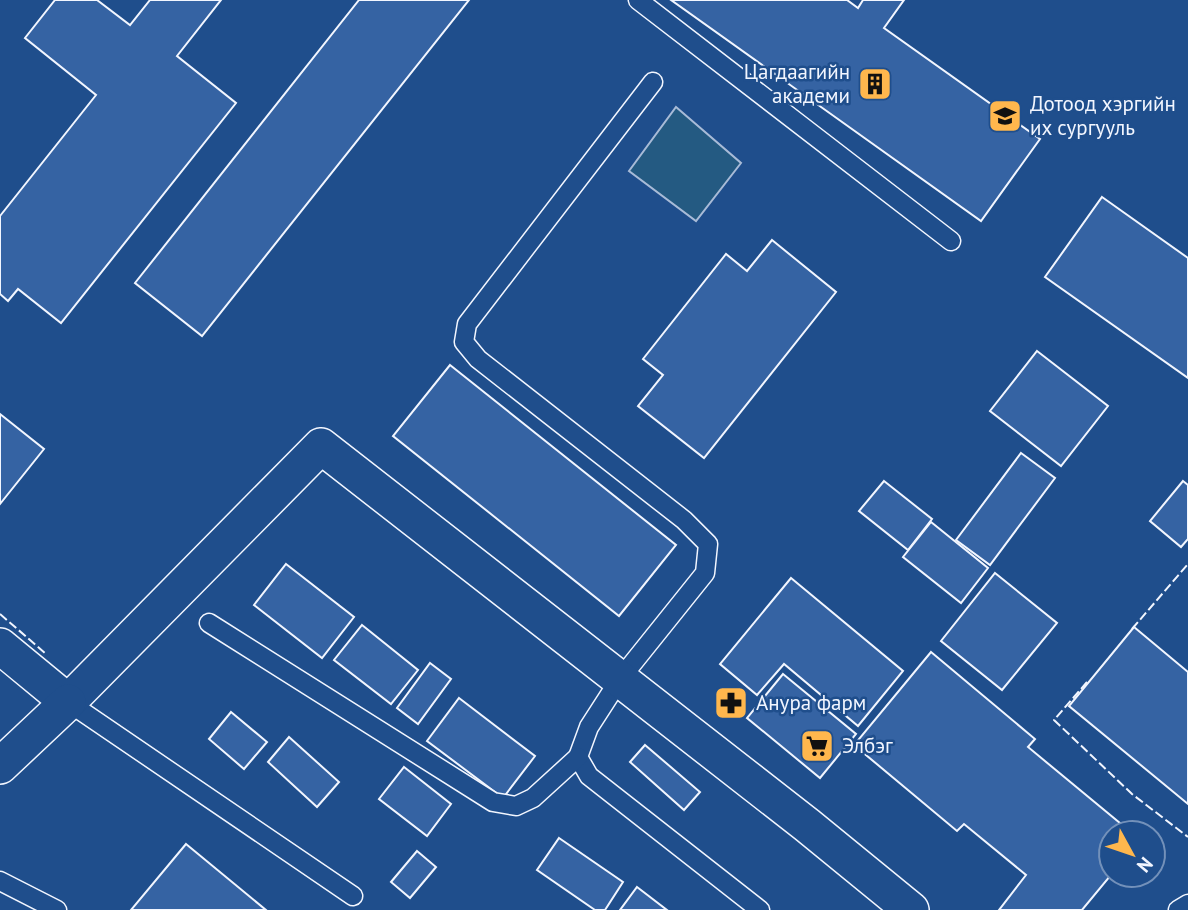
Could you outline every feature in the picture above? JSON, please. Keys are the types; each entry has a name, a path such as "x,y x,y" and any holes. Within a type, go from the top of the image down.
{"street":[{"path":"0,766 68,702 321,446 911,910"},
{"path":"0,646 68,702"}],"lane":[{"path":"638,0 951,241"},
{"path":"209,623 493,802 516,806 533,798 578,757 589,727 620,679 705,573 708,544 684,520 478,359 464,342 467,324 653,82"},
{"path":"68,702 353,896"},
{"path":"578,757 589,776 760,910"},
{"path":"0,881 57,910"},
{"path":"1178,910 1188,904"}],"shaded area":[{"path":"676,107 741,163 696,221 629,171"}],"building":[{"path":"55,0 97,0 130,25 150,0 221,0 177,56 236,103 61,323 18,289 8,301 0,294 0,216 96,95 25,38"},
{"path":"359,0 469,0 202,336 135,283"},
{"name":"Цагдаагийн академи","path":"671,0 847,0 858,8 863,0 904,0 884,28 1040,139 981,221"},
{"path":"1102,197 1188,258 1188,378 1045,277"},
{"path":"772,240 836,292 704,458 638,406 663,375 643,359 726,254 747,271"},
{"path":"1037,351 1108,406 1061,466 990,411"},
{"path":"450,365 676,545 619,616 393,436"},
{"path":"0,414 44,449 0,504"},
{"path":"1021,453 1055,478 990,565 956,540"},
{"path":"884,481 932,519 908,550 859,511"},
{"path":"1183,481 1188,485 1188,539 1181,547 1150,521"},
{"path":"931,522 988,568 961,603 903,557"},
{"path":"286,564 354,617 322,658 254,605"},
{"path":"995,573 1057,623 1002,690 941,641"},
{"path":"791,578 903,671 858,726 784,664 757,695 720,664"},
{"path":"362,625 418,670 391,704 334,660"},
{"path":"1134,627 1188,672 1188,804 1069,706"},
{"path":"931,652 1035,739 1028,747 1115,819 1097,819 1097,889 1099,889 1082,910 999,910 1026,875 964,824 957,831 854,745"},
{"path":"430,663 451,679 418,724 397,708"},
{"path":"783,674 856,734 820,778 747,718"},
{"path":"459,698 535,756 503,798 427,741"},
{"path":"231,712 267,742 244,769 209,739"},
{"path":"289,737 339,782 317,807 268,762"},
{"path":"645,745 700,792 684,810 630,762"},
{"path":"404,767 451,804 427,836 379,799"},
{"path":"559,838 623,882 605,910 595,910 537,870"},
{"path":"186,844 266,910 131,910"},
{"path":"417,851 436,867 410,898 391,882"},
{"path":"637,887 667,910 620,910"}],"fence":[{"path":"1132,629 1188,564"},
{"path":"0,614 45,653"},
{"path":"1087,682 1054,720 1132,794 1188,837"}],"place":[{"name":"Цагдаагийн академи","path":"875,84"},
{"name":"Дотоод хэргийн их сургууль","path":"1005,116"},
{"name":"Анура фарм","path":"731,703"},
{"name":"Элбэг","path":"817,746"}]}
